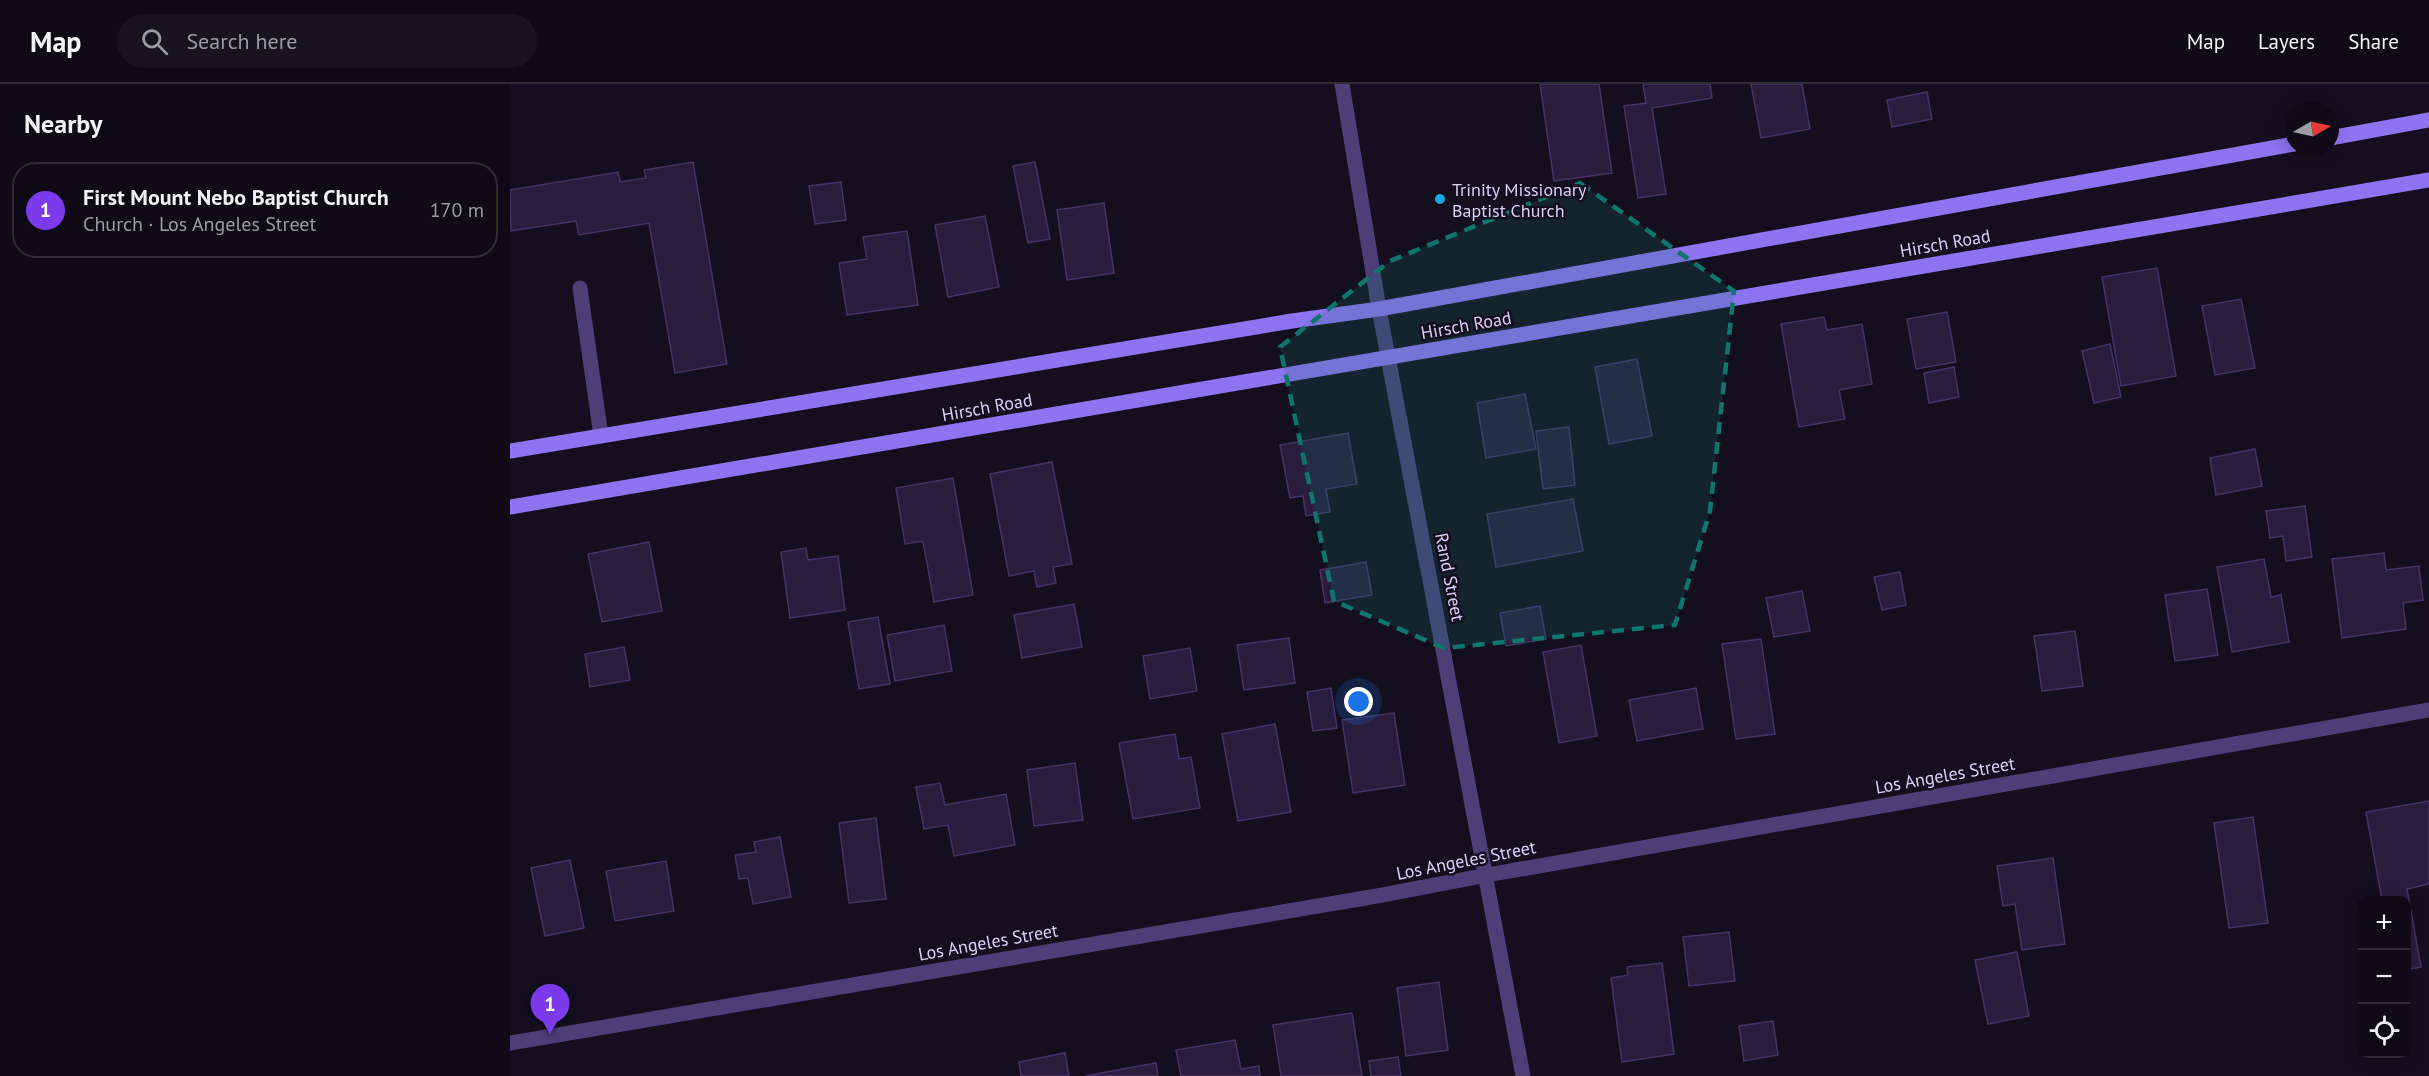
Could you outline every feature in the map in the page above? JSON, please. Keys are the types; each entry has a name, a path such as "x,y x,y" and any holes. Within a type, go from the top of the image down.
{"main road":[{"path":"2339,136 2429,120"},
{"name":"Hirsch Road","path":"510,452 1292,321 1379,309 2285,146"},
{"name":"Hirsch Road","path":"510,507 2429,180"}],"street":[{"name":"Rand Street","path":"1342,84 1379,309 1523,1076"},
{"path":"580,288 601,436"},
{"name":"Los Angeles Street","path":"510,1043 1377,896 2429,710"}],"highlighted area":[{"path":"1580,183 1734,291 1710,511 1675,625 1444,648 1334,601 1280,347 1390,261"}],"building":[{"path":"1540,84 1599,84 1612,173 1554,181"},
{"path":"1643,84 1710,84 1712,98 1652,108 1666,194 1638,198 1624,106 1646,103"},
{"path":"1751,84 1802,84 1810,129 1761,138"},
{"path":"1927,92 1932,119 1892,127 1887,100"},
{"path":"693,162 727,364 675,373 649,223 579,235 576,221 511,231 510,190 618,172 620,182 646,178 644,170"},
{"path":"1035,162 1050,239 1028,243 1013,166"},
{"path":"841,182 846,220 815,224 809,186"},
{"path":"1104,203 1114,273 1067,280 1057,210"},
{"path":"985,216 999,287 948,297 935,225"},
{"path":"907,231 918,305 847,315 839,263 867,259 863,237"},
{"path":"2157,268 2176,376 2121,386 2102,277"},
{"path":"2241,299 2255,368 2215,375 2202,306"},
{"path":"1947,312 1956,362 1916,369 1907,319"},
{"path":"1824,317 1827,330 1862,324 1872,384 1839,390 1845,419 1799,427 1781,324"},
{"path":"2110,344 2121,397 2094,403 2082,351"},
{"path":"1637,359 1652,436 1609,444 1595,367"},
{"path":"1954,367 1959,397 1929,403 1924,373"},
{"path":"1525,394 1536,449 1486,458 1477,403"},
{"path":"1569,427 1575,485 1543,489 1536,431"},
{"path":"1348,433 1357,484 1326,489 1330,512 1306,516 1303,496 1290,498 1280,445"},
{"path":"2255,449 2262,486 2216,495 2210,458"},
{"path":"1052,462 1072,564 1053,567 1056,583 1037,587 1034,571 1009,576 990,474"},
{"path":"953,478 973,595 934,602 923,541 905,544 896,488"},
{"path":"1573,499 1583,551 1496,567 1487,514"},
{"path":"2305,506 2312,557 2286,561 2283,536 2270,538 2266,511"},
{"path":"649,542 662,611 602,622 588,554"},
{"path":"806,548 808,560 838,556 845,610 790,618 781,552"},
{"path":"2384,553 2386,570 2419,566 2423,600 2403,603 2406,629 2342,638 2332,559"},
{"path":"2264,559 2271,597 2281,595 2289,642 2232,652 2217,567"},
{"path":"1366,562 1372,595 1325,603 1320,570"},
{"path":"1900,572 1906,605 1882,610 1874,577"},
{"path":"2207,589 2218,655 2175,661 2165,595"},
{"path":"1802,591 1810,631 1774,637 1766,598"},
{"path":"1074,604 1082,647 1022,658 1014,615"},
{"path":"1540,606 1546,639 1506,646 1500,613"},
{"path":"878,617 890,684 859,689 848,622"},
{"path":"944,625 952,671 895,681 887,635"},
{"path":"2075,631 2083,686 2042,691 2034,636"},
{"path":"1289,638 1295,683 1244,690 1237,645"},
{"path":"1761,639 1775,734 1736,739 1722,644"},
{"path":"1581,645 1597,736 1559,743 1543,652"},
{"path":"624,647 630,680 590,687 585,654"},
{"path":"1190,648 1197,691 1150,699 1143,656"},
{"path":"1331,688 1337,728 1313,731 1307,692"},
{"path":"1696,688 1703,729 1637,741 1629,700"},
{"path":"1394,713 1405,785 1353,793 1342,720"},
{"path":"1275,724 1291,812 1238,821 1222,734"},
{"path":"1175,734 1179,759 1191,757 1200,808 1133,819 1119,743"},
{"path":"1075,763 1083,820 1034,826 1027,770"},
{"path":"940,783 945,805 1006,794 1015,845 954,856 948,825 924,829 916,787"},
{"path":"2429,801 2429,884 2407,889 2408,896 2381,896 2366,812"},
{"path":"2253,817 2268,923 2229,928 2214,823"},
{"path":"876,818 886,899 849,903 839,823"},
{"path":"780,837 791,897 753,904 748,878 739,879 735,855 756,852 754,842"},
{"path":"2053,858 2065,944 2022,950 2015,904 2003,906 1997,866"},
{"path":"570,860 584,928 545,936 531,868"},
{"path":"666,861 674,911 615,921 606,871"},
{"path":"2411,911 2421,967 2411,969"},
{"path":"1729,932 1735,981 1689,986 1683,937"},
{"path":"2017,952 2029,1016 1988,1024 1975,960"},
{"path":"1662,963 1674,1054 1622,1062 1611,978 1628,975 1627,967"},
{"path":"1439,982 1448,1050 1406,1056 1397,988"},
{"path":"1352,1013 1362,1076 1281,1076 1273,1025"},
{"path":"1773,1021 1778,1055 1744,1061 1739,1026"},
{"path":"1235,1040 1241,1069 1259,1066 1260,1076 1181,1076 1176,1050"},
{"path":"1065,1053 1069,1076 1021,1076 1019,1062"},
{"path":"1398,1057 1401,1076 1371,1076 1369,1061"},
{"path":"1156,1063 1158,1076 1085,1076"}],"place":[{"name":"Trinity Missionary Baptist Church","path":"1440,199"},
{"name":"First Mount Nebo Baptist Church","path":"550,1034"}]}
